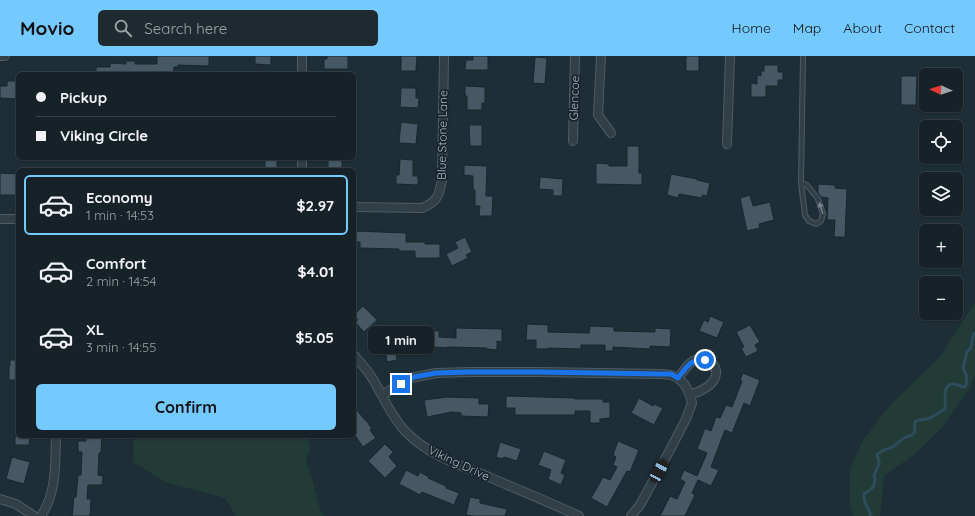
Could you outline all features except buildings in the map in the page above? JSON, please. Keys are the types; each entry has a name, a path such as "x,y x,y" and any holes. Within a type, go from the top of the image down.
{"street":[{"path":"0,56 5,56"},
{"path":"302,56 302,72"},
{"name":"Blue Stone Lane","path":"356,208 422,208 428,206 439,194 442,180 444,56"},
{"name":"Glencoe","path":"573,141 575,56"},
{"path":"601,56 598,115 611,133"},
{"path":"727,144 730,56"},
{"path":"0,219 16,219"},
{"name":"Viking Drive","path":"356,357 374,381 390,411 400,425 414,440 428,450 452,462 579,516"},
{"path":"678,378 690,364 696,360 708,360 713,364 716,373 714,380 701,391 690,395"},
{"path":"382,395 410,378 436,373 590,372 671,374 685,385 692,403 686,419 671,448 640,505 631,516"},
{"path":"41,516 47,507 52,490 55,473 56,438"},
{"path":"0,499 16,504 34,516"}],"lane":[{"path":"801,183 807,185 818,199 823,214 821,221 816,224 810,221 805,215 801,183 803,56"}],"green space":[{"path":"975,302 975,374 971,386 941,429 915,454 884,476 880,516 853,516 850,506 850,468 863,440 892,403 940,357"},
{"path":"134,438 308,438 310,447 306,461 321,512 325,516 236,516 225,498 165,482 133,462"}],"waterway":[{"path":"871,516 864,501 864,494 874,485 874,476 879,464 877,455 881,451 892,447 904,438 911,436 915,431 915,422 930,418 945,409 945,394 949,385 954,384 965,387 967,381 963,368 967,352 971,348 973,335 975,333"}],"route":[{"path":"401,384 410,378 436,373 470,372 671,374 678,378 693,362 700,359 705,360"}]}
